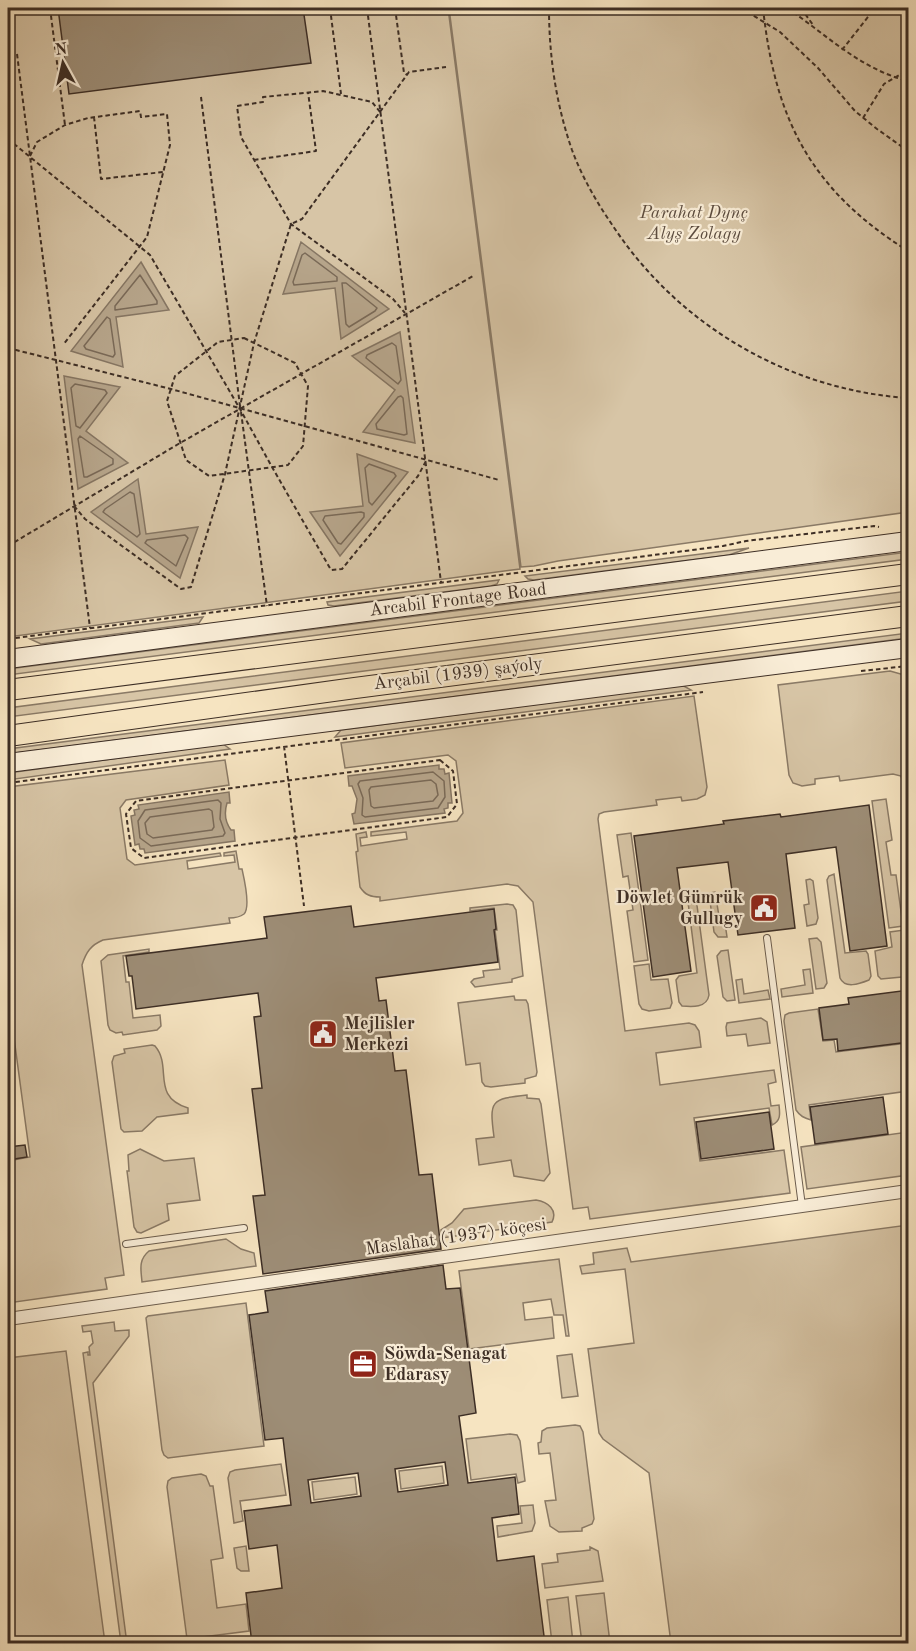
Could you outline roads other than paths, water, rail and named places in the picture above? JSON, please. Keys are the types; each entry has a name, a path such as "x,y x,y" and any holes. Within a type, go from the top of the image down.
{"main road":[{"path":"8,690 909,574"},
{"name":"Arçabil (1939) şaýoly","path":"8,736 344,689 909,616"}],"street":[{"name":"Arcabil Frontage Road","path":"8,659 909,541"},
{"path":"8,763 909,648"},
{"name":"Maslahat (1937) köçesi","path":"8,1319 909,1191"}],"lane":[{"path":"767,938 802,1206"},
{"path":"126,1244 244,1228"}],"water":[{"path":"301,242 389,309 341,339 335,288 283,294"},
{"path":"141,262 169,310 116,317 123,367 71,351"},
{"path":"400,332 415,443 363,432 395,390 352,356"},
{"path":"64,376 120,387 86,431 128,463 78,489"},
{"path":"357,454 408,472 340,556 310,512 363,506"},
{"path":"138,479 146,534 198,527 180,578 91,512"},
{"path":"439,765 439,769 444,769 445,774 449,773 452,803 448,803 448,808 444,809 445,813 354,824 352,814 355,813 357,799 352,786 349,786 348,776"},
{"path":"229,792 230,803 227,803 226,817 229,827 234,830 235,841 145,853 144,849 140,849 139,844 135,845 131,816 135,815 134,810 139,809 138,805"}],"place":[{"name":"Döwlet Gümrük Gullugy","path":"764,908"},
{"name":"Mejlisler Merkezi","path":"323,1034"},
{"name":"Söwda-Senagat Edarasy","path":"363,1364"}],"park label":[{"name":"Parahat Dynç Alyş Zolagy","path":"694,223"}]}
